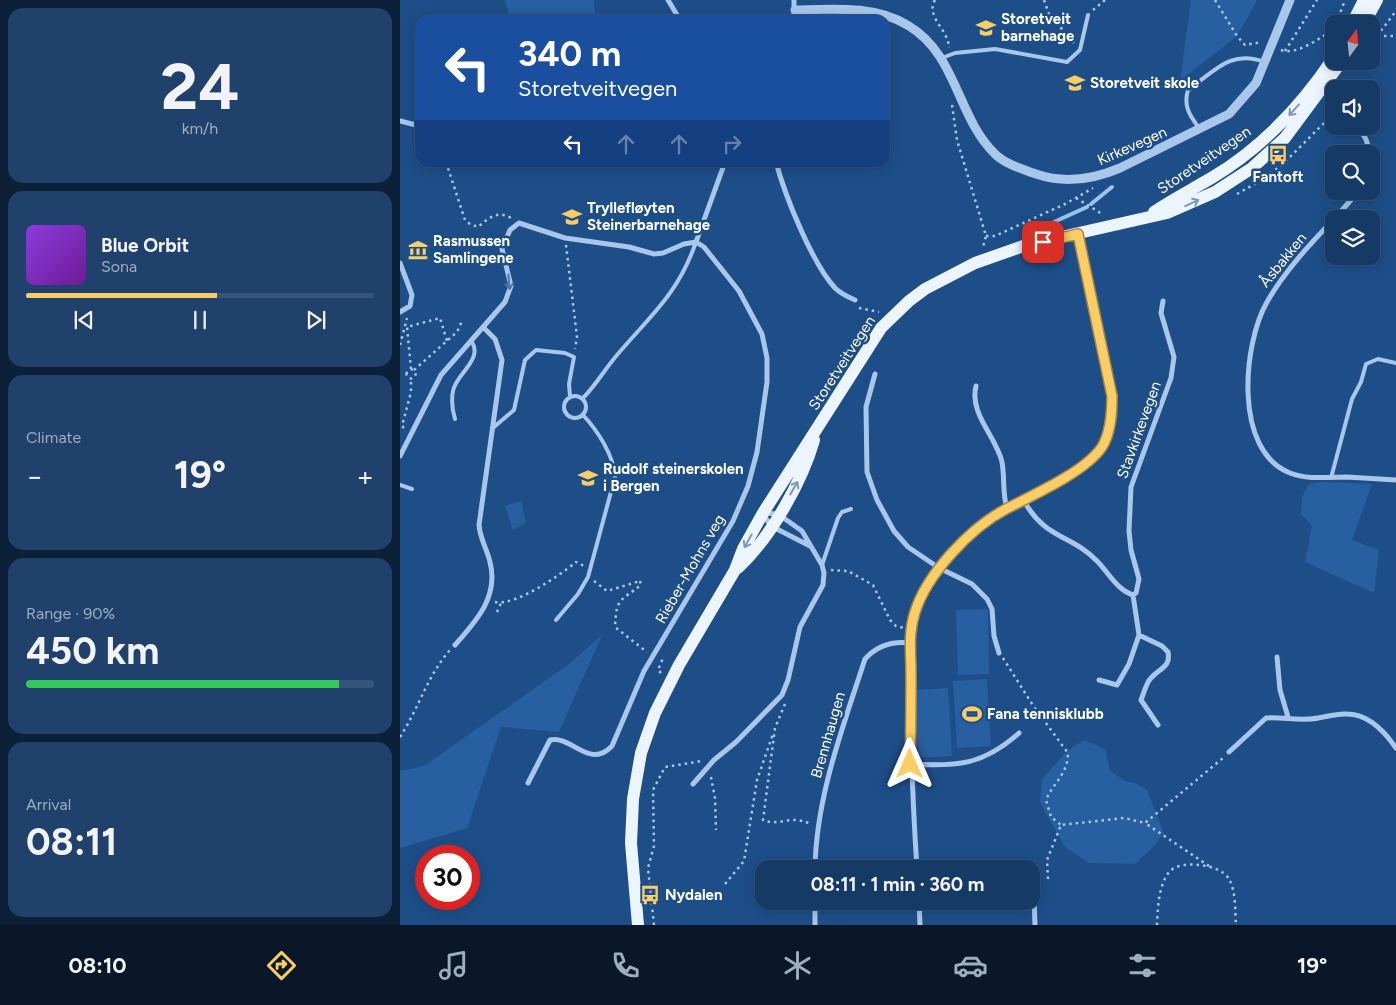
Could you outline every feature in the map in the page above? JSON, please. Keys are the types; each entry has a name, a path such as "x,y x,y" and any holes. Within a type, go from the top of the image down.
{"main road":[{"path":"1356,15 1364,0"},
{"path":"1369,15 1377,0"},
{"name":"Storetveitvegen","path":"1146,218 1180,195 1214,176 1256,146 1280,125 1303,99 1325,69"},
{"name":"Storetveitvegen","path":"638,925 631,826 632,799 641,754 662,696 735,570 743,549 763,513 881,328 909,301 943,278 975,263 1026,245 1146,218 1188,205 1252,168 1295,126 1335,70"},
{"name":"Storetveitvegen","path":"735,570 752,555 771,526 801,474 816,432"}],"street":[{"path":"668,0 677,15"},
{"name":"Kirkevegen","path":"890,17 920,34 946,56 978,131 996,155 1042,176 1074,180 1104,174 1229,114 1251,90 1272,46 1290,0"},
{"name":"Kirkevegen","path":"794,5 862,11 884,15"},
{"path":"400,122 415,125"},
{"path":"400,456 441,375 484,328 509,295 510,286 502,249 510,230 519,223 565,238 629,247 654,254 664,253 684,244 696,242 723,167"},
{"path":"778,167 789,202 817,259 836,289 855,300"},
{"name":"Åsbakken","path":"1342,210 1351,200"},
{"name":"Åsbakken","path":"1325,229 1284,277 1266,303 1254,335 1248,376 1252,424 1258,441 1268,456 1290,473 1301,476 1331,478 1396,480"},
{"name":"Stavkirkevegen","path":"916,860 910,764 909,642 910,629 921,598 939,568 963,542 1007,508 1024,501 1096,455 1105,440 1111,420 1112,396 1078,234"},
{"name":"Rieber-Mohns veg","path":"528,783 550,740 560,740 593,754 603,753 610,748 652,656 724,538 741,503 755,463 767,382 765,348 762,334 752,312 721,267 704,247 696,242"},
{"path":"400,263 412,295 408,308 400,312"},
{"name":"Stavkirkevegen","path":"1099,680 1117,685 1129,664 1139,635 1133,594 1138,590 1139,585 1128,532 1131,487 1171,378 1174,357 1161,313 1163,301"},
{"path":"455,645 474,623 488,600 493,583 490,562 480,538 479,525 502,360 496,339 484,328"},
{"path":"875,374 866,407 869,479 877,500 901,539 939,568 972,584 987,599 992,609 999,653"},
{"path":"976,386 974,402 1002,462 1003,490 1007,508"},
{"path":"1024,501 1030,513 1043,527 1097,560 1122,589 1133,594"},
{"path":"693,784 714,760 778,702 786,688 800,627 823,584 824,572 822,565 802,531 778,514 763,513"},
{"path":"763,513 771,526 810,546"},
{"path":"1139,635 1162,646 1168,652 1169,662 1165,668 1151,678 1141,700 1158,725"},
{"name":"Brennhaugen","path":"816,860 822,806 834,753 865,660 869,654 894,641 909,642"},
{"path":"1277,657 1280,690 1288,717"},
{"path":"1230,752 1262,720 1288,717 1307,720 1348,714 1357,716 1381,729 1396,748"},
{"path":"910,764 955,765 966,762 994,753 1019,733"},
{"path":"815,910 815,925"},
{"path":"919,910 920,925"},
{"path":"1034,910 1035,925"}],"lane":[{"path":"946,56 996,49 1067,62 1080,50 1088,14"},
{"path":"1201,129 1189,115 1185,100 1188,90 1237,57 1247,56 1265,62"},
{"path":"583,398 622,349 657,312 680,280 696,242"},
{"path":"454,418 451,406 453,390 458,378 472,361 475,349 472,342"},
{"path":"494,427 514,410 525,360 536,350 565,353 574,357 568,384 570,396"},
{"path":"1331,478 1352,399 1361,382 1366,364 1378,358 1396,364"},
{"path":"577,395 583,398 587,404 583,415 572,418 566,413 565,402 570,396 577,395"},
{"path":"556,620 582,589 588,576 615,478 612,461 590,423 583,415"},
{"path":"400,485 412,489"},
{"path":"822,565 838,518 842,512 851,509"}],"path":[{"path":"935,0 932,6 933,15 949,37 946,56"},
{"path":"1044,0 1049,14 1080,50"},
{"path":"1088,14 1105,0"},
{"path":"1215,0 1237,36 1245,45 1262,42 1285,51 1309,44 1325,34"},
{"path":"1285,51 1317,0"},
{"path":"1339,15 1345,0"},
{"path":"1380,32 1396,10"},
{"path":"1380,36 1396,36"},
{"path":"952,103 957,140 986,236 983,248"},
{"path":"1272,166 1275,170"},
{"path":"448,167 466,220 470,224 478,227 492,216 504,214 519,223"},
{"path":"986,236 995,236 1076,198 1097,185"},
{"path":"1076,198 1099,212 1102,217"},
{"path":"565,238 577,337 574,357"},
{"path":"400,345 408,308"},
{"path":"405,327 440,318 447,342"},
{"path":"411,378 407,374 447,342 457,332 462,322"},
{"path":"404,428 402,426 411,392 411,378 414,376 405,327"},
{"path":"488,600 501,603 555,579 576,562 590,569"},
{"path":"824,572 843,570 870,582 876,588 892,623 900,628 910,629"},
{"path":"588,576 608,591 640,581 641,585 628,592 620,602 617,608 615,627 652,656"},
{"path":"497,612 501,603"},
{"path":"400,737 417,709 423,691 436,666 455,645"},
{"path":"999,653 1034,707 1068,753 1068,762 1064,774 1046,800 1051,817 1061,825 1124,818 1145,823 1228,877 1232,885 1236,925"},
{"path":"725,884 744,861 757,780 775,728 784,709 786,688"},
{"path":"775,728 763,820 775,822 789,818 820,828"},
{"path":"1145,823 1230,752"},
{"path":"654,925 648,868 654,846 653,790 665,766 714,760"},
{"path":"704,771 712,778 716,830"},
{"path":"1048,878 1047,860 1061,825"},
{"path":"1157,925 1158,900 1170,871 1177,867 1190,865 1209,866"}],"shaded area":[{"path":"505,0 594,0 595,15 509,14"},
{"path":"1191,0 1257,0 1237,36 1180,81"},
{"path":"1321,482 1372,484 1352,540 1379,550 1374,593 1305,562 1312,526 1301,514 1302,497 1309,484"},
{"path":"521,501 526,523 513,530 505,506"},
{"path":"988,609 989,674 958,675 956,610"},
{"path":"602,635 559,732 501,727 467,828 400,848 400,771 424,766 569,664"},
{"name":"Fana tennisklubb","path":"987,679 991,746 957,748 953,681"},
{"path":"948,688 952,756 918,758 915,690"},
{"path":"1084,740 1105,749 1110,770 1124,781 1135,783 1147,790 1164,833 1154,846 1135,864 1089,863 1065,847 1040,802 1042,779 1067,751"}],"waterway":[{"path":"1091,204 1112,187"},
{"path":"1054,222 1087,207"}],"place":[{"name":"Storetveit barnehage","path":"986,28"},
{"name":"Storetveit skole","path":"1075,83"},
{"name":"Fantoft","path":"1278,155"},
{"name":"Tryllefløyten Steinerbarnehage","path":"572,217"},
{"name":"Rasmussen Samlingene","path":"418,250"},
{"name":"Rudolf steinerskolen i Bergen","path":"588,478"},
{"name":"Fana tennisklubb","path":"972,714"},
{"name":"Nydalen","path":"650,895"}],"route":[{"path":"910,764 910,629 915,612 925,591 939,568 963,542 990,520 1007,508 1048,488 1096,455 1102,447 1111,420 1112,396 1078,234 1043,242"}]}
